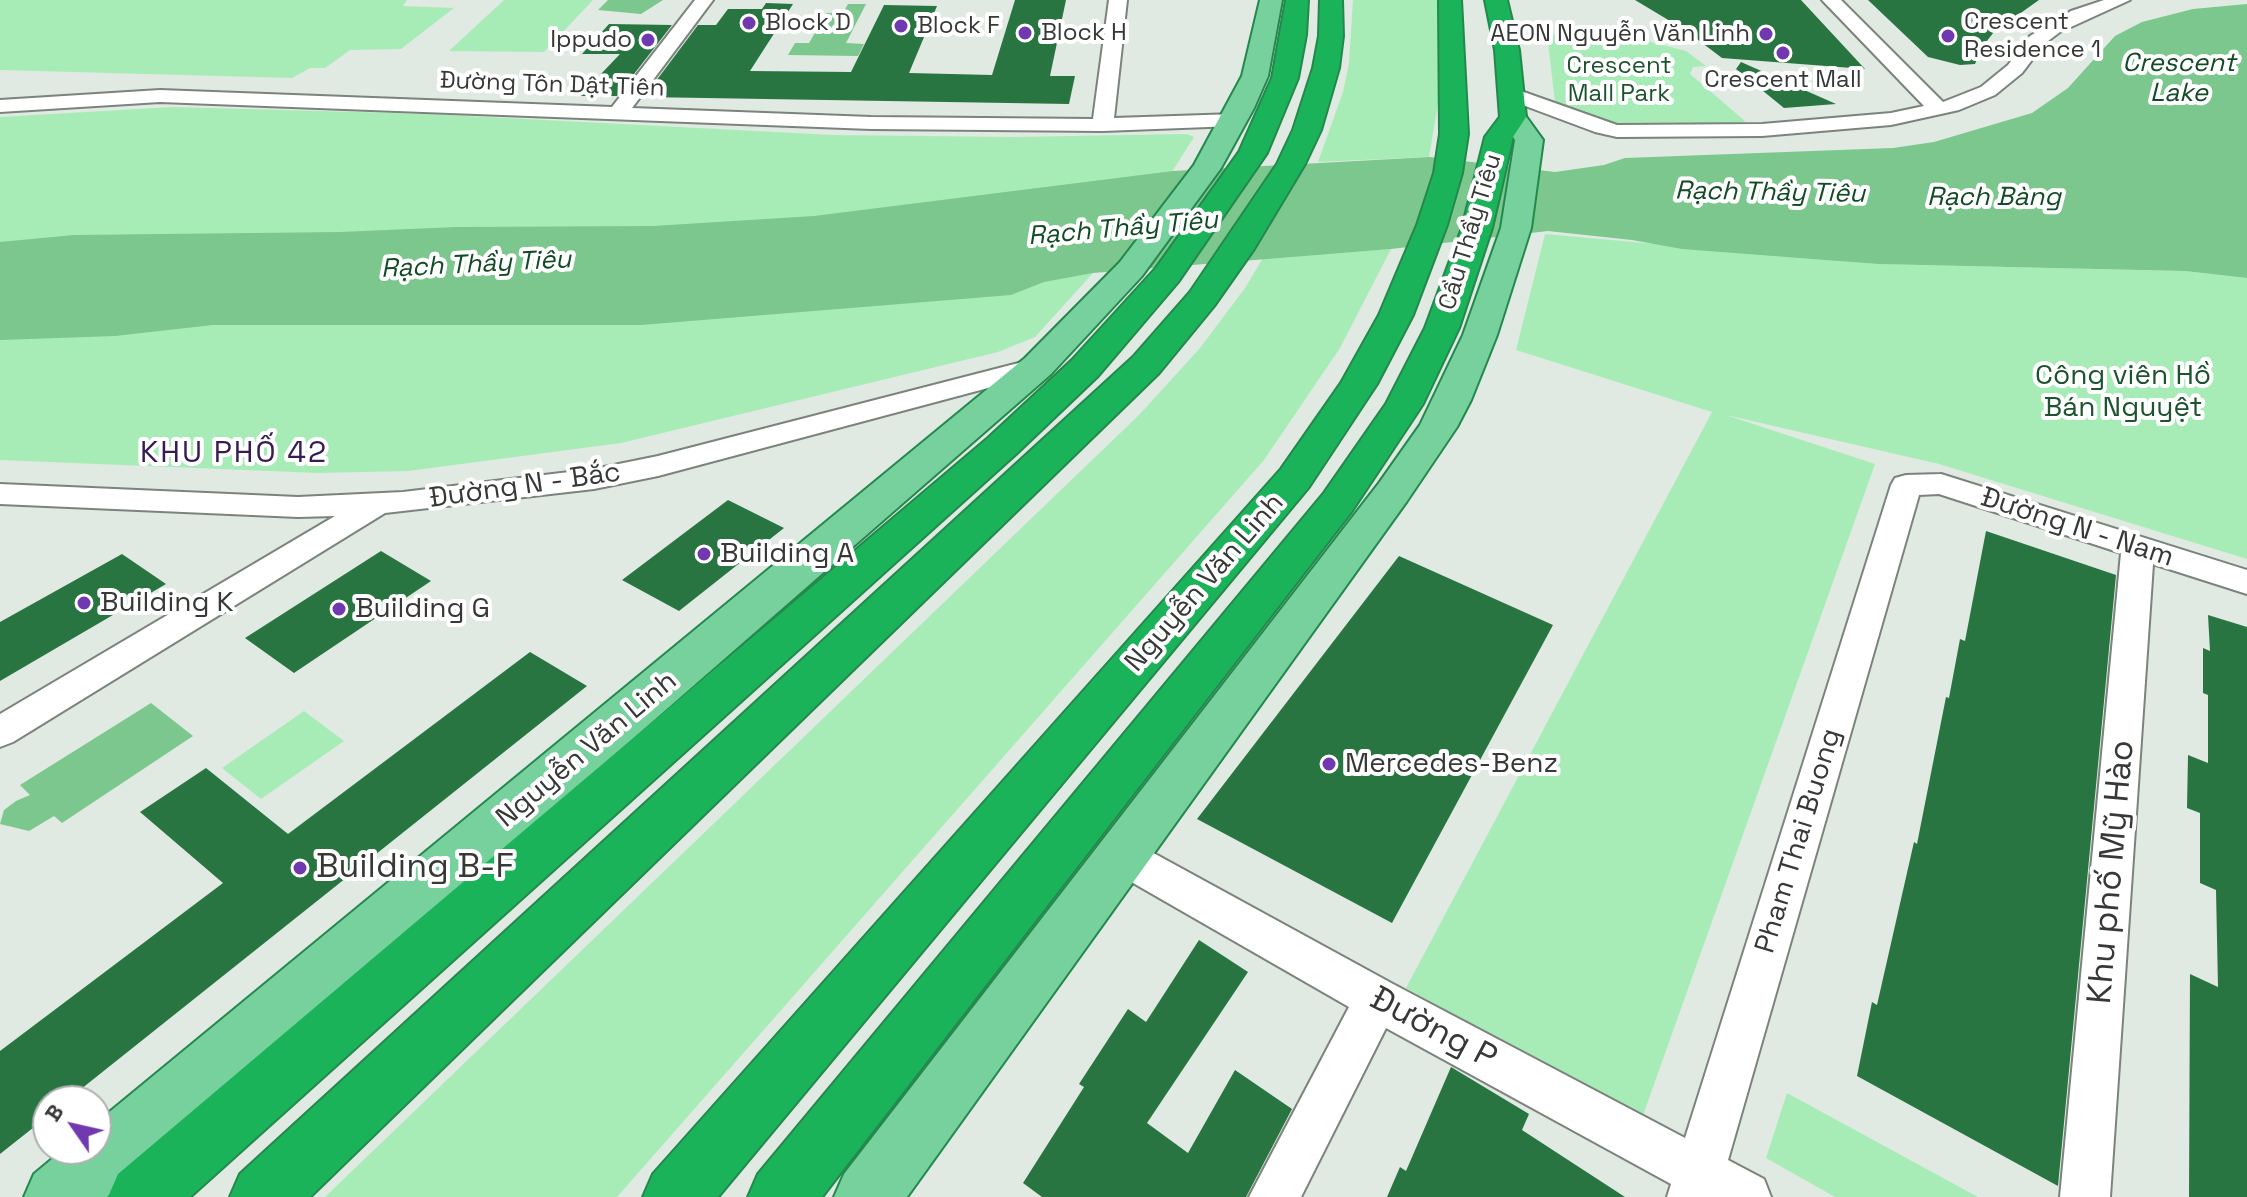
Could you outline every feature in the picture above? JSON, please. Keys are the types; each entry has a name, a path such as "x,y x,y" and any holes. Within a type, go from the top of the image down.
{"highway":[{"path":"1094,332 1182,256 1240,174 1266,128 1285,78 1297,0"},
{"path":"263,1197 1047,462 1167,342 1264,212 1307,130 1329,53 1331,0"},
{"name":"Cầu Thầy Tiêu","path":"1396,315 1432,225 1448,173 1454,134 1450,0"},
{"path":"1496,0 1505,41 1513,122"},
{"name":"Nguyễn Văn Linh","path":"676,1197 1295,478 1359,384 1396,315"},
{"name":"Nguyễn Văn Linh","path":"141,1197 1002,446 1059,394 1094,332"},
{"name":"Nguyễn Văn Linh","path":"781,1197 1359,474 1404,404 1461,332"}],"main road":[{"path":"1094,332 1131,269 1171,219 1234,123 1255,76 1271,0"},
{"name":"Cầu Thầy Tiêu","path":"1461,332 1516,228 1513,122"},
{"name":"Nguyễn Văn Linh","path":"57,1197 1038,366 1094,332"},
{"path":"867,1197 1418,458 1453,400 1461,332"},
{"path":"1075,830 1122,856"}],"street":[{"path":"618,113 704,0"},
{"path":"1103,125 1118,0"},
{"path":"1831,0 1946,108"},
{"path":"1846,0 1946,108"},
{"path":"1513,122 1617,131 1791,129 1891,119 1946,108 1988,91 2005,79 2037,40 2054,28 2077,15 2121,0"},
{"name":"Đường Tôn Dật Tiên","path":"0,106 160,96 871,123 1234,123"},
{"name":"Đường N - Bắc","path":"0,494 298,507 376,504 618,474 1038,366"},
{"name":"Đường N - Nam","path":"1906,485 1941,484 2247,582"},
{"name":"Pham Thai Buong","path":"1695,1185 1906,485"},
{"path":"0,732 376,504"},
{"name":"Khu phố Mỹ Hào","path":"2085,1197 2138,547"},
{"name":"Đường P","path":"1122,856 1377,999 1695,1185 1746,1197"},
{"path":"1274,1197 1377,999"}],"green space":[{"path":"0,0 407,0 403,6 454,8 401,49 350,50 325,68 310,68 292,78 0,70"},
{"path":"504,0 593,0 544,52 449,51"},
{"path":"1353,0 1443,0 1445,62 1429,157 1318,162 1343,92 1349,63"},
{"name":"Crescent Mall Park","path":"1547,34 1632,37 1686,51 1706,66 1693,67 1690,74 1745,121 1738,124 1614,124 1555,102"},
{"path":"172,107 429,114 833,135 1014,137 1187,134 1194,137 1161,189 891,216 0,265 0,117"},
{"name":"Công viên Hồ Bán Nguyệt","path":"1545,234 1878,264 2185,271 2247,278 2247,559 1939,464 1726,415 1875,464 1642,1118 1406,988 1712,412 1516,350"},
{"path":"1391,249 1340,348 1264,460 617,1197 325,1197 1140,414 1200,348 1245,288 1263,258"},
{"path":"1093,273 1035,337 998,352 621,443 408,471 318,473 0,460 0,311"},
{"path":"304,711 344,741 261,799 222,768"},
{"path":"1787,1093 1978,1197 1835,1197 1766,1158"}],"water":[{"path":"608,0 663,0 641,14 598,10"},
{"path":"848,4 866,4 846,43 864,44 858,56 788,55 795,43 809,43 827,13 843,13"},
{"name":"Rạch Bàng","path":"2247,4 2247,278 2185,271 1878,264 1682,249 1548,231 1391,249 1093,273 1044,282 1011,295 641,325 213,325 115,336 0,340 0,242 74,235 653,226 814,216 1173,171 1430,157 1555,172 1604,165 1625,158 1893,148 1934,142 2032,113 2068,88 2115,36 2142,22 2193,9"},
{"path":"151,703 193,736 62,823 54,816 29,831 0,824 4,810 30,795 20,785"}],"building":[{"path":"1015,0 1066,0 1050,76 1075,76 1069,104 644,97 698,25 716,25 728,9 762,9 766,3 793,4 750,71 851,72 884,5 937,6 909,73 992,75"},
{"name":"Crescent Mall","path":"1635,0 1801,0 1865,69 1722,58 1685,30"},
{"name":"Crescent Residence 1","path":"1868,0 2039,0 1994,32 1982,47 1975,64 1960,65 1928,57"},
{"path":"609,24 672,25 617,96 580,96 620,54 582,54"},
{"path":"1741,62 1836,104 1784,108 1736,69"},
{"name":"Building A","path":"728,500 784,528 679,611 622,580"},
{"path":"1986,531 2116,575 2058,1186 1857,1076 1872,1002 1877,1005 1914,842 1917,844 1946,697 1949,698 1960,639 1965,641"},
{"name":"Building G","path":"381,551 431,581 294,673 245,638"},
{"name":"Building K","path":"122,554 166,584 0,681 0,622"},
{"path":"1399,556 1553,625 1392,923 1197,819"},
{"path":"2208,615 2247,627 2247,1197 2189,1197 2190,974 2218,987 2216,890 2200,883 2200,813 2187,808 2188,755 2208,763 2208,695 2203,693 2203,648 2210,651"},
{"name":"Building B-F","path":"530,652 587,686 86,1085 32,1085 32,1129 0,1154 0,1051 223,883 140,812 206,768 288,834"},
{"path":"1199,940 1248,972 1147,1123 1188,1153 1235,1070 1292,1109 1246,1197 1042,1197 1023,1183 1084,1087 1079,1084 1128,1009 1146,1022"},
{"path":"1451,1067 1529,1114 1522,1130 1625,1197 1387,1197 1400,1167 1406,1171"}],"place":[{"name":"Block D","path":"749,23"},
{"name":"Block F","path":"901,26"},
{"name":"Block H","path":"1025,33"},
{"name":"AEON Nguyễn Văn Linh","path":"1766,34"},
{"name":"Crescent Residence 1","path":"1948,36"},
{"name":"Ippudo","path":"648,40"},
{"name":"Crescent Mall","path":"1783,53"},
{"name":"Building A","path":"704,554"},
{"name":"Building K","path":"84,603"},
{"name":"Building G","path":"339,609"},
{"name":"Mercedes-Benz","path":"1329,764"},
{"name":"Building B-F","path":"300,868"}],"district":[{"name":"KHU PHỐ 42","path":"234,454"}],"water label":[{"name":"Crescent Lake","path":"2179,79"},
{"name":"Rạch Thầy Tiêu","path":"1770,193"},
{"name":"Rạch Thầy Tiêu","path":"1123,229"},
{"name":"Rạch Thầy Tiêu","path":"476,265"}]}
